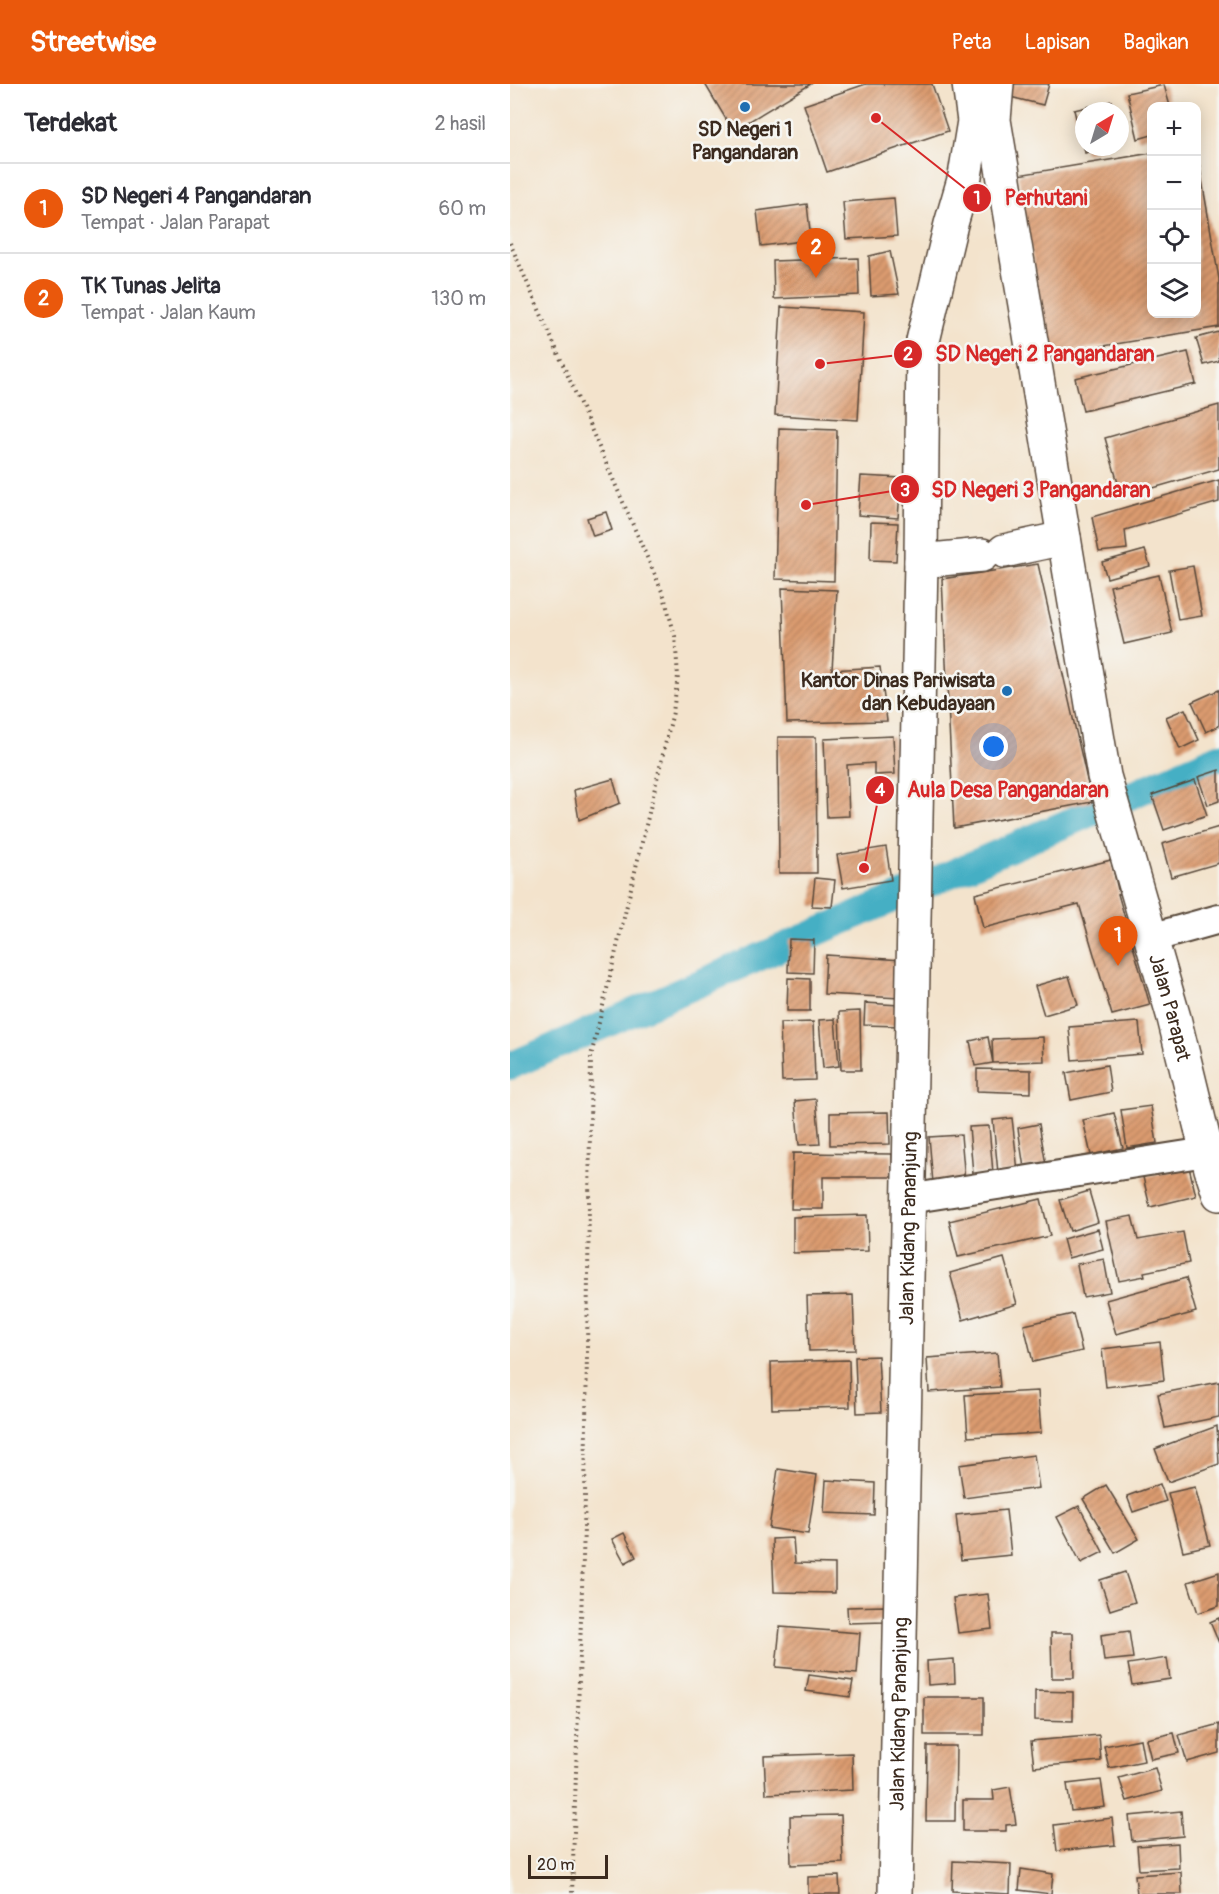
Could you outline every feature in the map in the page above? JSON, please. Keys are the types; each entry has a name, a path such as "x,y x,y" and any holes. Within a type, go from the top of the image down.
{"street":[{"name":"Jalan Kidang Pananjung","path":"894,1894 921,561 923,341 965,176 974,121 969,84"},
{"name":"Jalan Parapat","path":"997,84 994,120 1104,776 1174,1018 1206,1152 1219,1194"},
{"path":"921,561 993,553 1064,538"},
{"path":"1151,938 1219,919"},
{"path":"908,1199 1206,1152"}],"path":[{"path":"510,243 664,596 675,636 678,676 674,712 591,1056 585,1497 572,1894"}],"building":[{"name":"SD Negeri 1 Pangandaran","path":"705,84 811,84 733,131"},
{"path":"866,84 932,84 948,131 827,172 804,105"},
{"path":"1005,84 1049,84 1043,105 1002,95"},
{"path":"1164,85 1169,102 1147,102 1147,136 1138,139 1127,93"},
{"path":"1147,154 1147,318 1201,318 1201,174 1219,279 1219,327 1049,355 1018,175"},
{"path":"894,198 897,236 846,239 843,202"},
{"path":"807,204 811,240 761,246 757,211"},
{"path":"890,251 899,294 871,296 869,256"},
{"path":"858,258 859,295 774,299 773,261"},
{"path":"781,307 864,312 858,420 775,415"},
{"path":"1219,332 1219,361 1204,365 1196,338"},
{"path":"1188,352 1196,384 1083,411 1075,378"},
{"path":"1219,405 1219,469 1122,497 1105,438"},
{"path":"779,428 837,430 834,581 775,579"},
{"path":"861,476 901,478 898,518 858,515"},
{"path":"1219,480 1219,502 1125,530 1127,549 1099,552 1092,517"},
{"path":"606,512 612,530 593,536 587,518"},
{"path":"871,522 898,523 896,561 870,560"},
{"path":"1145,550 1150,566 1107,578 1102,562"},
{"name":"Kantor Dinas Pariwisata dan Kebudayaan","path":"1038,564 1092,802 954,828 942,579"},
{"path":"1193,566 1202,616 1178,620 1169,570"},
{"path":"1159,575 1172,633 1124,644 1110,586"},
{"path":"782,588 837,590 832,670 880,667 887,721 787,723"},
{"path":"1219,690 1219,726 1206,732 1192,702"},
{"path":"1185,709 1199,740 1180,749 1166,717"},
{"path":"893,736 895,774 874,775 874,763 847,765 849,816 827,817 824,739"},
{"path":"778,737 816,737 817,873 779,873"},
{"path":"1219,770 1219,801 1208,805 1198,777"},
{"path":"613,779 620,803 579,820 574,790"},
{"path":"1195,780 1207,815 1164,830 1152,795"},
{"path":"1219,827 1219,863 1171,877 1162,844"},
{"path":"886,847 891,880 843,888 837,855"},
{"path":"1111,860 1118,894 1150,1005 1112,1015 1079,904 983,928 975,894"},
{"path":"815,878 835,880 832,907 812,906"},
{"path":"789,939 814,940 813,973 788,972"},
{"path":"826,955 902,960 900,998 824,994"},
{"path":"1069,976 1078,1005 1044,1015 1035,986"},
{"path":"788,978 810,979 810,1011 787,1011"},
{"path":"865,1003 899,1005 899,1026 864,1025"},
{"path":"860,1011 861,1070 841,1070 839,1012"},
{"path":"835,1019 839,1066 823,1068 819,1020"},
{"path":"813,1022 815,1080 782,1081 780,1023"},
{"path":"1139,1022 1142,1054 1072,1060 1069,1027"},
{"path":"988,1037 993,1063 975,1066 970,1041"},
{"path":"1043,1037 1044,1061 993,1063 992,1039"},
{"path":"1107,1065 1111,1092 1071,1100 1066,1073"},
{"path":"977,1069 1031,1070 1031,1093 977,1091"},
{"path":"816,1099 820,1144 799,1145 795,1101"},
{"path":"1151,1106 1157,1143 1127,1148 1121,1110"},
{"path":"889,1112 890,1144 830,1145 830,1113"},
{"path":"1114,1113 1123,1148 1091,1155 1083,1120"},
{"path":"1012,1118 1018,1171 998,1173 993,1120"},
{"path":"1039,1124 1046,1165 1024,1168 1018,1128"},
{"path":"989,1126 993,1173 973,1174 969,1127"},
{"path":"961,1135 965,1181 933,1183 929,1137"},
{"path":"793,1153 892,1154 892,1177 823,1177 823,1209 791,1209"},
{"path":"1189,1167 1196,1196 1150,1207 1143,1177"},
{"path":"1089,1191 1098,1222 1070,1231 1060,1200"},
{"path":"1041,1199 1050,1236 958,1257 949,1221"},
{"path":"867,1215 868,1251 793,1253 793,1217"},
{"path":"1132,1216 1138,1240 1183,1232 1189,1263 1144,1272 1145,1276 1119,1281 1106,1221"},
{"path":"1098,1229 1103,1249 1068,1258 1063,1239"},
{"path":"1004,1258 1017,1304 963,1320 950,1273"},
{"path":"1104,1259 1110,1292 1083,1297 1077,1264"},
{"path":"1186,1278 1196,1312 1116,1334 1106,1300"},
{"path":"853,1295 855,1350 809,1351 807,1296"},
{"path":"1073,1314 1082,1351 1033,1362 1024,1325"},
{"path":"1160,1342 1164,1380 1106,1387 1102,1349"},
{"path":"997,1353 1000,1387 929,1392 927,1358"},
{"path":"878,1356 881,1412 857,1413 855,1357"},
{"path":"849,1360 850,1407 772,1409 771,1362"},
{"path":"1219,1382 1219,1417 1165,1428 1158,1394"},
{"path":"1038,1391 1041,1433 968,1437 965,1395"},
{"path":"1217,1426 1219,1464 1168,1482 1155,1449"},
{"path":"1034,1455 1039,1488 964,1498 959,1465"},
{"path":"778,1469 817,1475 808,1534 769,1528"},
{"path":"826,1480 875,1483 874,1515 824,1513"},
{"path":"1160,1484 1166,1501 1133,1512 1127,1496"},
{"path":"1106,1485 1139,1539 1115,1553 1083,1499"},
{"path":"1195,1487 1210,1545 1183,1551 1168,1493"},
{"path":"1079,1506 1103,1552 1081,1563 1057,1517"},
{"path":"1006,1510 1011,1555 961,1560 956,1515"},
{"path":"624,1533 636,1557 625,1563 612,1539"},
{"path":"793,1538 795,1563 835,1564 835,1593 774,1592 772,1539"},
{"path":"1125,1572 1135,1602 1110,1610 1100,1580"},
{"path":"1219,1572 1219,1606 1198,1613 1188,1582"},
{"path":"988,1594 992,1629 958,1633 953,1598"},
{"path":"884,1606 885,1622 848,1623 847,1607"},
{"path":"1219,1618 1219,1643 1210,1622"},
{"path":"780,1627 860,1633 857,1674 776,1667"},
{"path":"1129,1631 1133,1658 1104,1661 1101,1635"},
{"path":"1051,1633 1073,1633 1074,1678 1052,1678"},
{"path":"1167,1658 1170,1679 1132,1685 1128,1664"},
{"path":"954,1659 955,1683 928,1685 927,1661"},
{"path":"809,1675 853,1681 850,1697 806,1691"},
{"path":"1035,1691 1073,1692 1073,1721 1035,1720"},
{"path":"924,1697 984,1697 984,1735 924,1735"},
{"path":"1219,1724 1219,1753 1187,1762 1179,1735"},
{"path":"1174,1733 1179,1753 1151,1759 1146,1739"},
{"path":"1099,1735 1101,1761 1034,1767 1031,1741"},
{"path":"1140,1739 1144,1761 1109,1768 1104,1746"},
{"path":"927,1746 956,1746 955,1821 926,1821"},
{"path":"852,1753 853,1790 766,1794 764,1756"},
{"path":"1155,1768 1162,1791 1127,1801 1119,1778"},
{"path":"1101,1780 1105,1807 1071,1811 1067,1784"},
{"path":"1010,1787 1016,1824 1006,1825 1006,1831 963,1831 963,1800 994,1800 993,1790"},
{"path":"1181,1811 1183,1836 1132,1841 1129,1816"},
{"path":"841,1815 843,1863 791,1865 790,1816"},
{"path":"1112,1818 1115,1845 1057,1851 1054,1825"},
{"path":"1178,1843 1179,1868 1139,1870 1137,1846"},
{"path":"953,1861 1011,1864 1010,1894 952,1891"},
{"path":"1021,1869 1053,1874 1051,1894 1019,1890"},
{"path":"1181,1872 1182,1894 1137,1894 1135,1875"},
{"path":"839,1876 840,1894 808,1894 808,1877"}],"waterway":[{"path":"510,1066 1219,757"}],"place":[{"name":"SD Negeri 1 Pangandaran","path":"745,107"},
{"name":"Perhutani","path":"876,118"},
{"name":"TK Tunas Jelita","path":"816,278"},
{"name":"SD Negeri 2 Pangandaran","path":"820,364"},
{"name":"SD Negeri 3 Pangandaran","path":"806,505"},
{"name":"Kantor Dinas Pariwisata dan Kebudayaan","path":"1007,691"},
{"name":"Aula Desa Pangandaran","path":"864,868"},
{"name":"SD Negeri 4 Pangandaran","path":"1118,966"}]}
